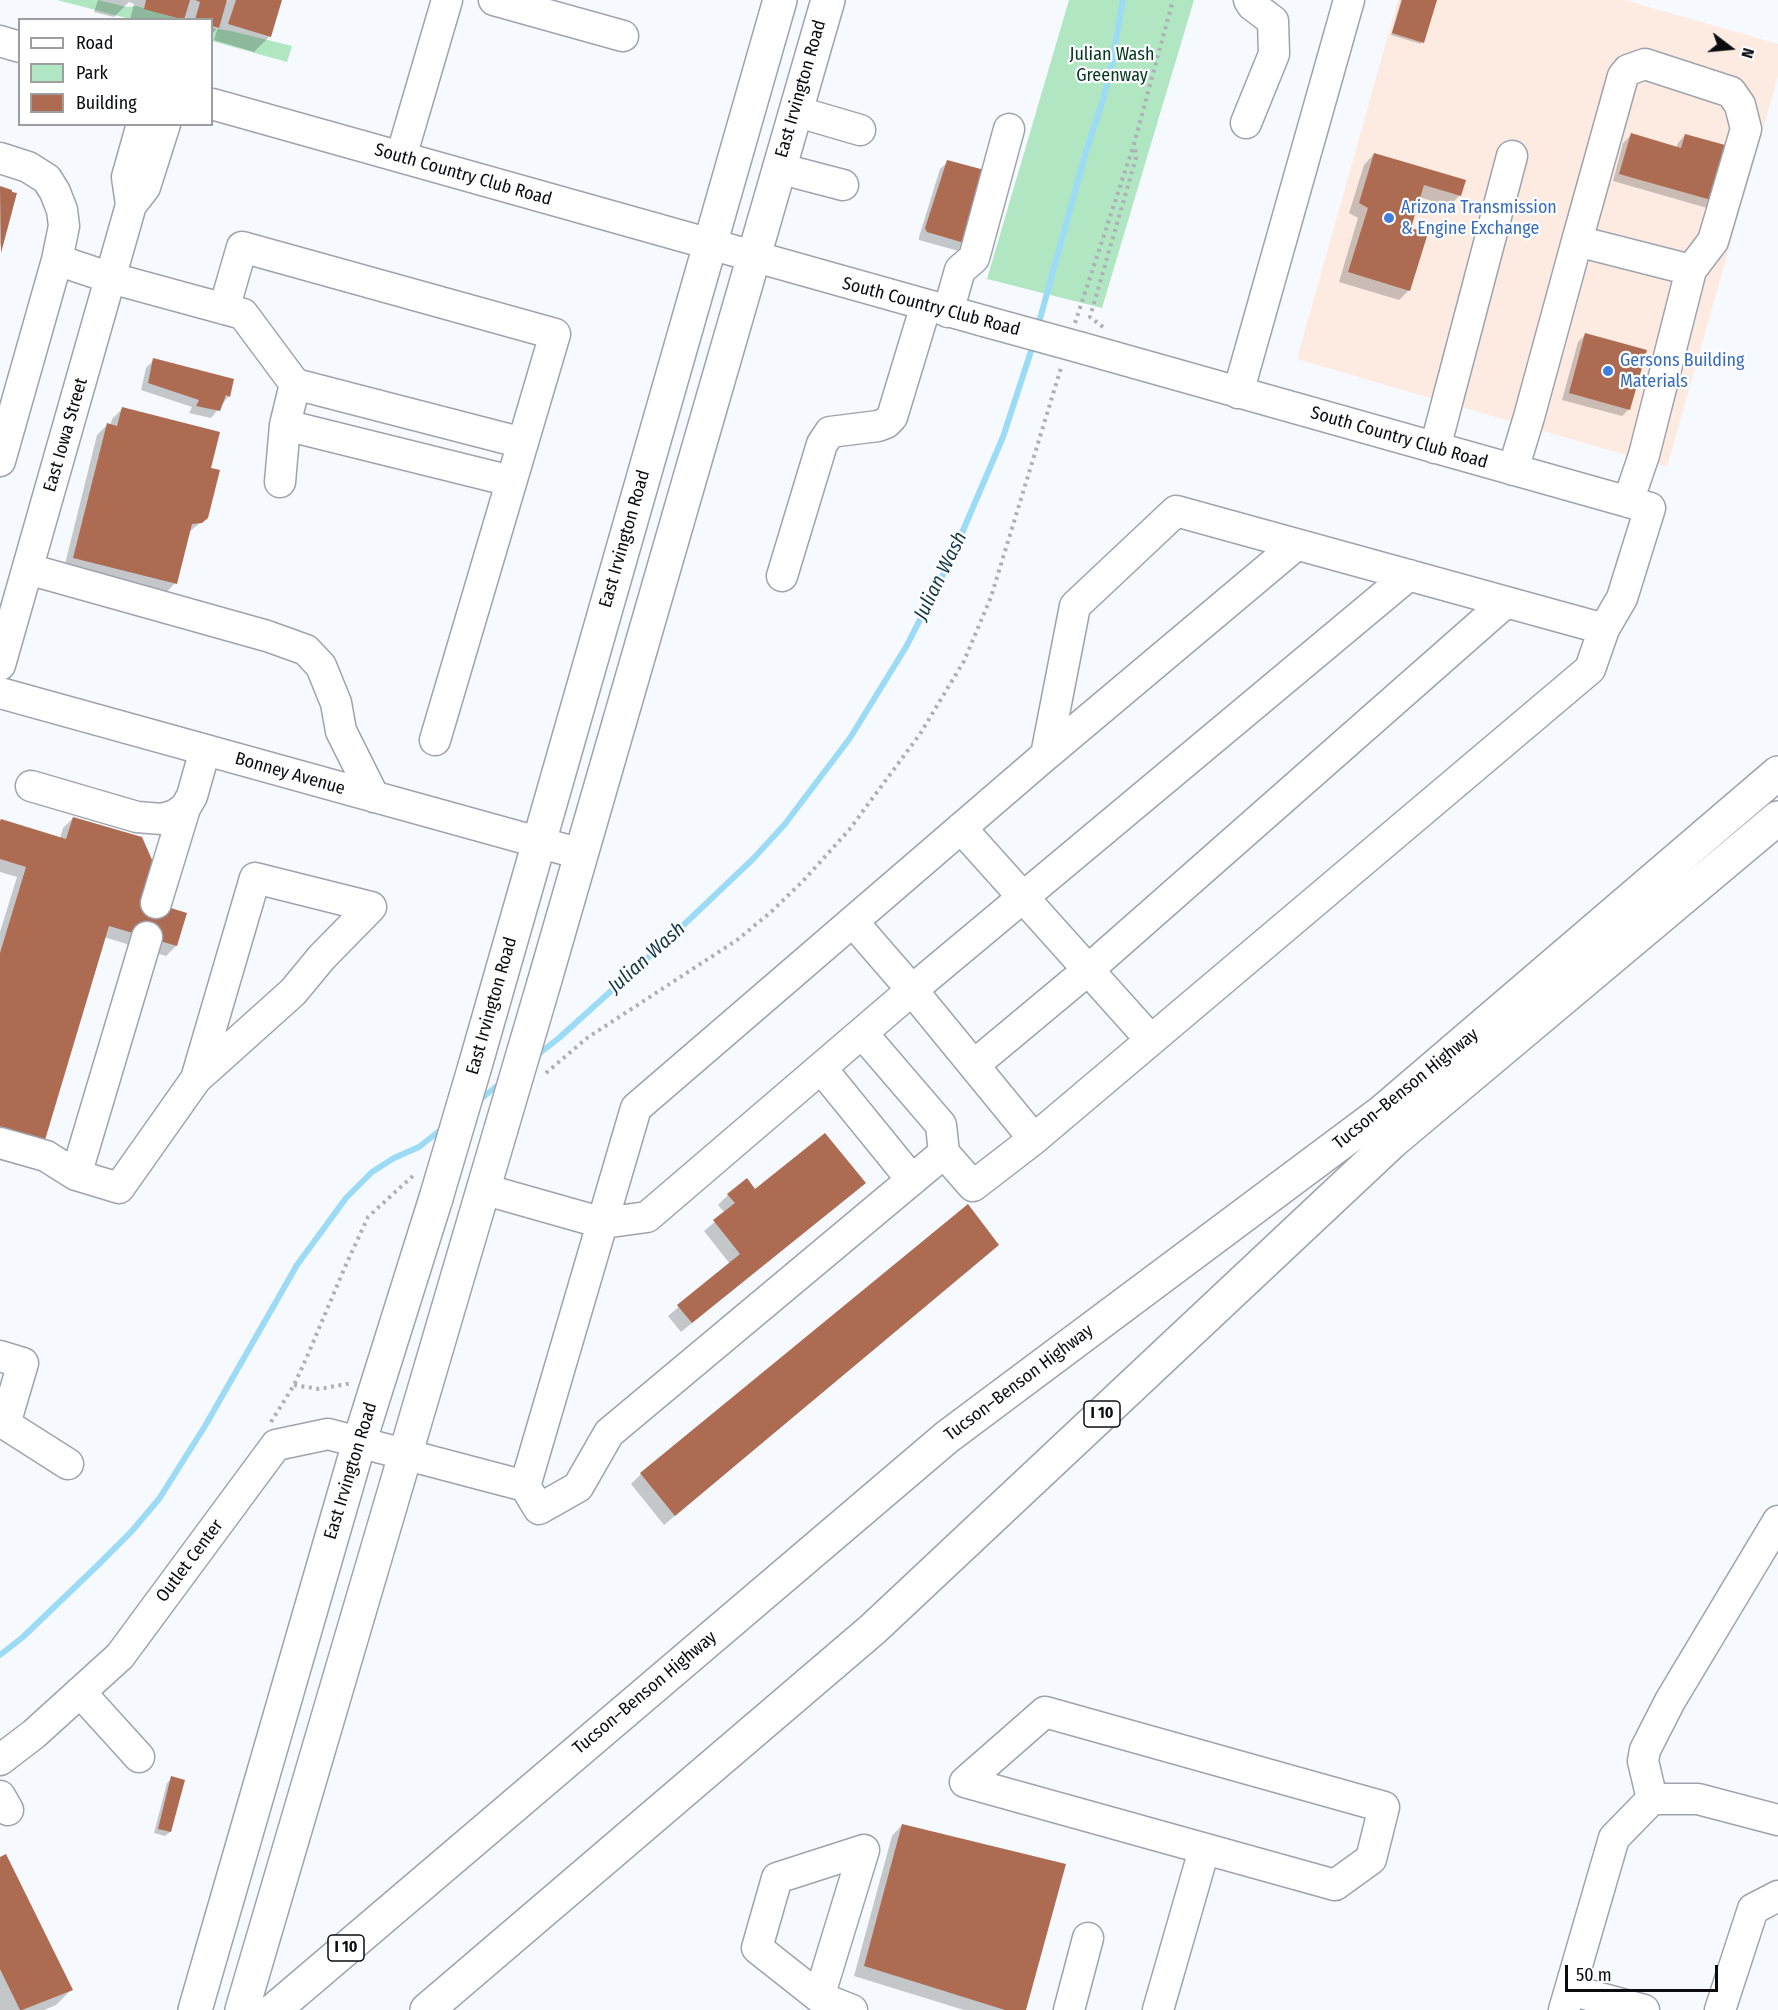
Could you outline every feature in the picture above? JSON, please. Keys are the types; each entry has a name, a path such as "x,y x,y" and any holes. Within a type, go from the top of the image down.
{"main road":[{"name":"East Irvington Road","path":"195,2010 359,1443 475,1066 780,0"},
{"name":"East Irvington Road","path":"242,2010 501,1129 828,0"},
{"name":"Tucson–Benson Highway","path":"274,2010 308,1978 947,1437 1382,1112 1778,773"},
{"name":"Tucson–Benson Highway","path":"427,2010 873,1629 1393,1141 1778,818"},
{"path":"263,2010 308,1978"}],"street":[{"path":"401,157 447,0"},
{"path":"494,0 623,36"},
{"path":"1246,123 1274,54 1273,21 1249,0"},
{"path":"1238,393 1349,0"},
{"path":"0,41 18,46"},
{"path":"862,1033 941,1125 944,1153 973,1186 1034,1139 1590,669 1604,629 1622,598 1639,505 1644,455 1691,270 1713,241 1746,129 1740,105 1731,92 1645,64 1628,70 1623,76 1513,470"},
{"name":"South Country Club Road","path":"213,104 1639,505"},
{"path":"795,111 860,130"},
{"name":"East Iowa Street","path":"0,665 131,205 127,177 141,126"},
{"name":"East Iowa Street","path":"131,205 146,187 164,126"},
{"path":"782,576 822,444 830,432 878,426 886,423 892,417 937,309 960,270 974,258 1010,129"},
{"path":"1435,448 1512,156"},
{"path":"0,158 39,172 47,178 62,210 64,226 57,260 0,461"},
{"path":"778,168 843,185"},
{"path":"1577,241 1691,270"},
{"path":"225,309 242,247 555,334 435,740"},
{"path":"57,260 111,278 243,314 295,384 523,443"},
{"path":"280,482 285,425 295,384"},
{"path":"285,425 512,482"},
{"path":"1046,755 1075,606 1176,511 1604,629"},
{"path":"944,1153 609,1433 578,1487 538,1509 525,1486 636,1108 1046,755 1296,545"},
{"path":"28,569 267,636 306,650 321,666 336,703 341,731 374,797"},
{"path":"483,1189 603,1223 647,1217 912,990 1409,575"},
{"path":"974,1065 1088,970 1506,602"},
{"name":"Bonney Avenue","path":"0,693 580,854"},
{"path":"156,903 205,750"},
{"path":"31,786 151,819 169,817 185,808"},
{"path":"961,828 1151,1040"},
{"path":"0,1143 46,1156 75,1175 119,1188 196,1079 293,992 322,957 370,907 255,878 196,1079"},
{"path":"853,922 1034,1139"},
{"path":"75,1175 147,937"},
{"path":"821,1068 912,1180"},
{"path":"0,1356 23,1363 4,1424 68,1464"},
{"name":"Outlet Center","path":"0,1760 34,1734 120,1656 276,1446 328,1434 525,1486"},
{"path":"1652,1799 1643,1761 1644,1750 1670,1701 1778,1521"},
{"path":"80,1692 139,1757"},
{"path":"1045,1712 1384,1807 1371,1859 1335,1885 1204,1850 964,1782 1045,1712"},
{"path":"1644,2010 1567,2000 1614,1838 1652,1799 1698,1798 1778,1820"},
{"path":"819,1997 864,1850 777,1878 757,1948 819,1997 852,2010"},
{"path":"1158,2010 1204,1850"},
{"path":"1720,2010 1753,1909 1778,1896"},
{"path":"1068,2010 1088,1938"}],"path":[{"path":"771,912 849,830 920,734 964,661 991,597 1073,345 1134,144 1173,0"},
{"path":"1108,330 1090,317 1136,158 1134,144"},
{"path":"294,1385 319,1389 358,1382"}],"shaded area":[{"path":"1398,0 1624,0 1778,44 1778,76 1667,467 1297,359"}],"green space":[{"path":"57,0 98,0 127,7 137,6 175,18 126,18"},
{"name":"Julian Wash Greenway","path":"1069,0 1194,0 1102,308 987,279"},
{"path":"213,28 292,46 287,62 213,41"}],"building":[{"path":"146,0 190,0 185,18 144,9"},
{"path":"195,0 227,0 219,28 213,26 213,18 196,18 200,2"},
{"path":"236,0 282,0 271,37 228,24"},
{"path":"1402,0 1437,0 1424,43 1392,33"},
{"path":"1631,133 1681,148 1685,134 1725,145 1720,163 1733,167 1722,203 1619,174"},
{"name":"Arizona Transmission & Engine Exchange","path":"1374,153 1466,180 1461,196 1424,185 1411,228 1428,233 1410,291 1348,272 1368,208 1359,203"},
{"path":"947,160 992,172 971,245 927,232 925,228"},
{"path":"0,186 17,193 1,253"},
{"name":"Gersons Building Materials","path":"1585,333 1647,350 1630,410 1569,393"},
{"path":"153,358 234,379 230,397 226,395 220,411 196,406 199,400 148,383"},
{"path":"122,407 220,432 211,468 220,470 208,518 202,523 192,524 177,584 73,558 107,423 117,426"},
{"path":"73,817 142,837 153,862 142,899 187,913 177,946 109,926 45,1140 0,1126 0,953 26,867 0,859 0,821 1,819 66,839"},
{"path":"825,1133 866,1183 692,1323 677,1305 740,1254 713,1220 735,1203 727,1194 747,1178 755,1189"},
{"path":"968,1204 999,1245 675,1516 640,1473"},
{"path":"171,1776 185,1780 171,1832 158,1829"},
{"path":"902,1824 1066,1864 1026,2010 1005,2010 864,1966"},
{"path":"6,1854 73,1990 22,2010 0,1969 0,1857"}],"waterway":[{"name":"Julian Wash","path":"1038,326 1087,148 1103,100 1123,0"},
{"name":"Julian Wash","path":"536,1056 673,935 753,859 785,824 850,738 906,647 950,561 1003,437 1034,342"},
{"path":"477,1102 502,1082"},
{"path":"0,1655 23,1637 99,1564 131,1532 159,1499 205,1426 297,1265 346,1198 372,1172 394,1158 419,1147 443,1128"}],"place":[{"name":"Arizona Transmission & Engine Exchange","path":"1389,218"},
{"name":"Gersons Building Materials","path":"1608,371"}]}
